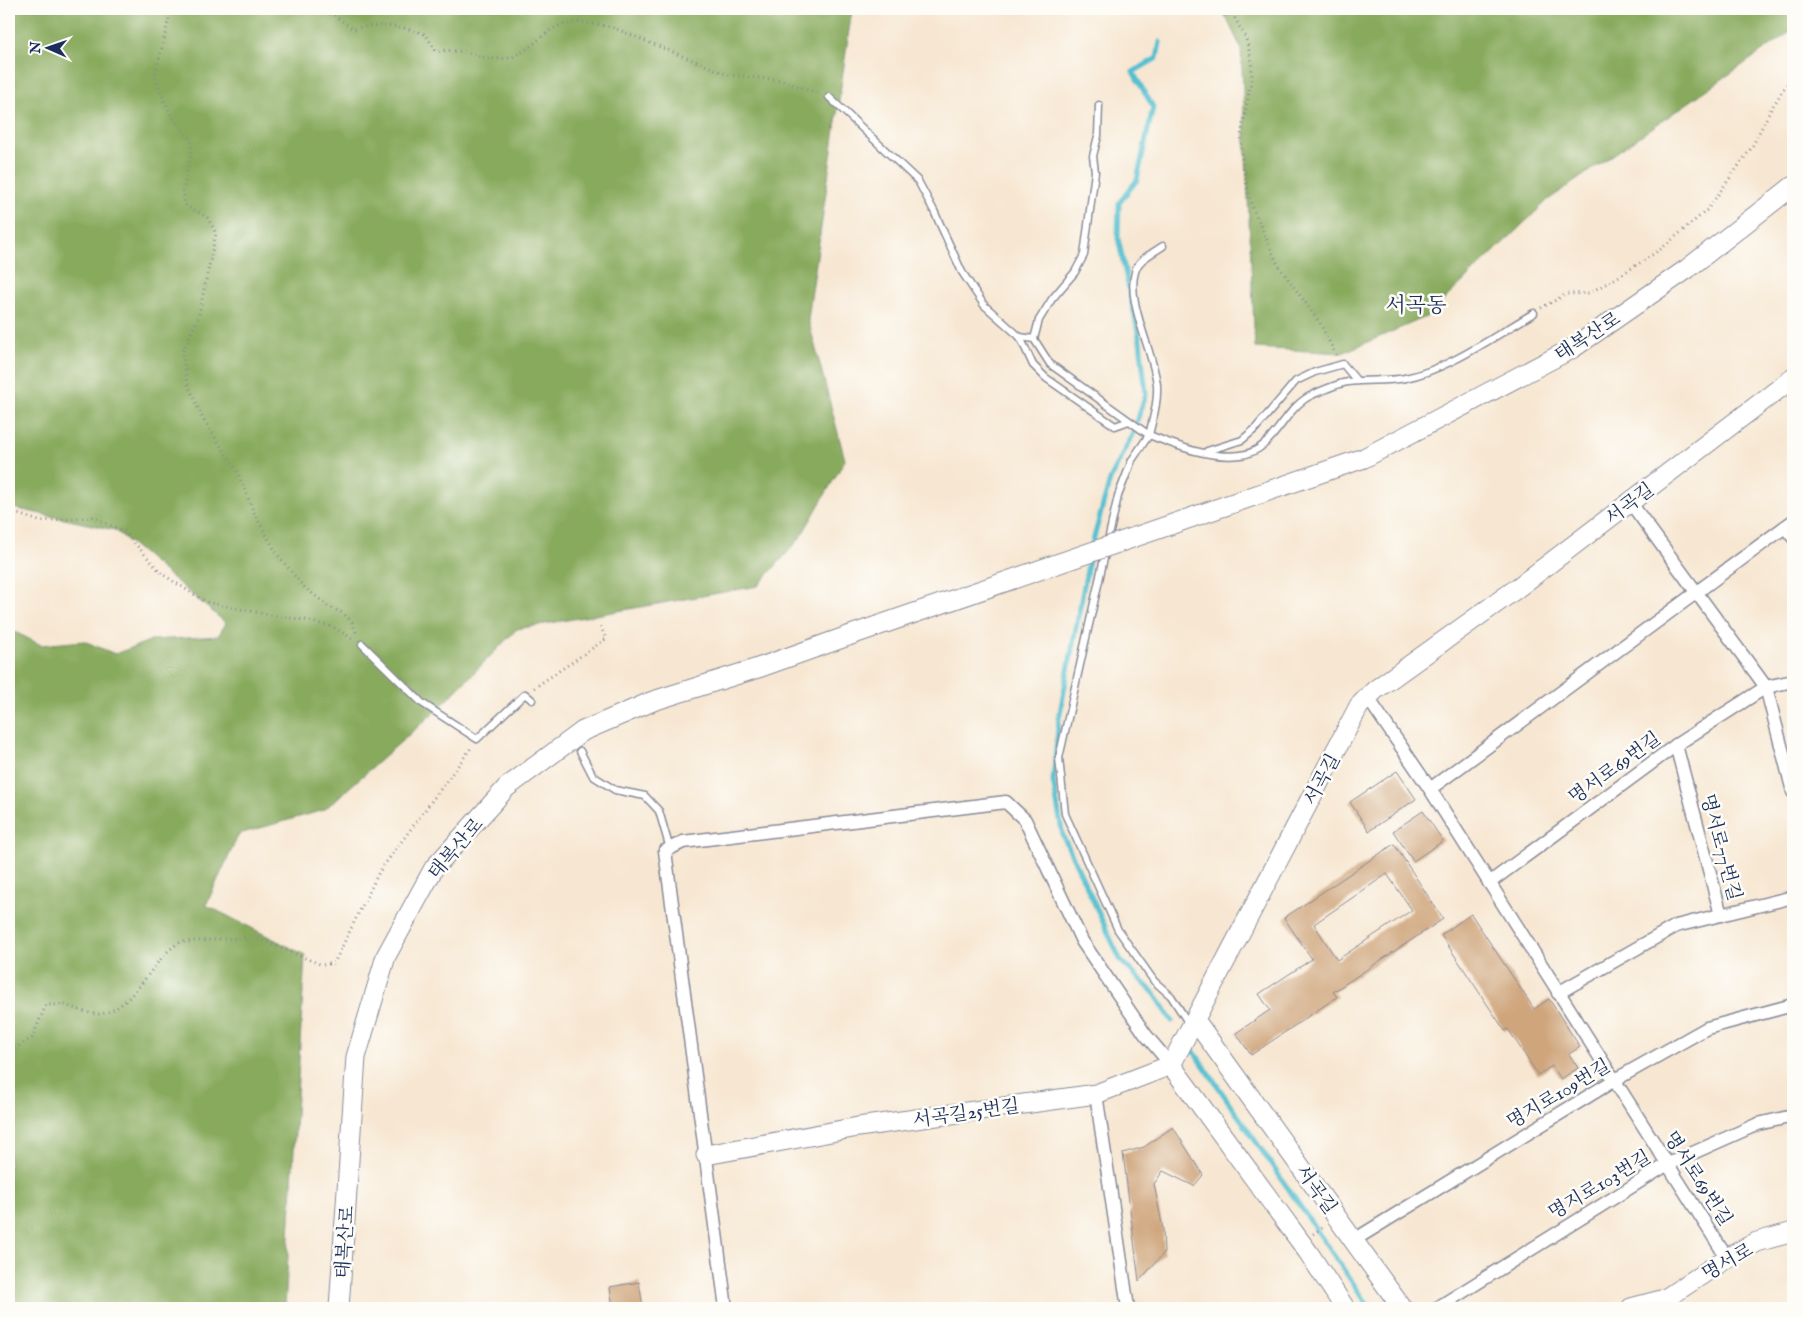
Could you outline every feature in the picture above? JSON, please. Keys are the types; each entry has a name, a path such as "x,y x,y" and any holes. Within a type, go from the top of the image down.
{"street":[{"name":"태복산로","path":"339,1308 356,1057 386,956 434,868 507,787 583,731 653,701 758,668 1364,458 1573,348 1687,269 1793,186"},
{"name":"서곡길","path":"1402,1308 1338,1218 1193,1024 1359,706 1793,378"},
{"path":"1630,502 1695,593 1766,687 1793,792"},
{"path":"1430,789 1695,593 1791,528"},
{"path":"1766,687 1793,680"},
{"name":"명서로69번길","path":"1489,883 1676,746 1766,687"},
{"name":"명서로69번길","path":"1368,698 1430,789 1727,1258"},
{"name":"명서로77번길","path":"1676,746 1721,915 1793,897"},
{"path":"726,1308 665,851 682,842 1006,802 1025,820 1082,941 1145,1034 1171,1065 1301,1243 1345,1308"},
{"path":"1558,993 1676,926 1721,915"},
{"name":"명지로109번길","path":"1354,1240 1613,1080 1707,1028 1793,1005"},
{"path":"1171,1065 1193,1024"},
{"name":"서곡길25번길","path":"706,1155 858,1128 1096,1094 1171,1065"},
{"path":"1096,1094 1128,1308"},
{"name":"명지로103번길","path":"1437,1308 1668,1164 1758,1124 1793,1116"},
{"name":"명서로","path":"1631,1308 1662,1304 1727,1258 1757,1242 1793,1232"}],"lane":[{"path":"829,97 918,181 962,272 984,304 1020,337 1032,364 1046,378 1115,426 1129,421"},
{"path":"1099,105 1098,136 1093,156 1094,181 1084,255 1074,272 1052,298 1038,320 1034,338 1050,364 1148,435 1189,450 1203,453 1240,455 1253,452 1267,443 1290,414 1310,396 1346,382 1406,378 1453,360 1534,313"},
{"path":"1163,246 1141,261 1135,271 1133,284 1135,300 1156,384 1157,406 1148,435 1132,460 1118,496 1059,758 1065,814 1118,930 1154,981 1171,996 1193,1024"},
{"path":"1020,337 1034,338"},
{"path":"1203,453 1242,440 1255,430 1296,381 1315,372 1342,364 1357,381"},
{"path":"362,644 422,703 477,739 526,694 532,700"},
{"path":"580,751 593,776 615,790 645,796 659,811 670,849"}],"path":[{"path":"171,9 155,77 174,120 190,139 192,149 183,191 185,206 207,218 216,233 198,318 182,352 187,382 202,419 237,471 255,515 278,554 303,586 328,606 344,614 352,622 362,644"},
{"path":"315,9 334,15 353,29 376,24 402,26 425,34 436,51 460,51 483,60 508,58 529,48 549,31 570,22 594,24 614,28 729,75 781,80 829,97"},
{"path":"1230,9 1246,39 1251,58 1252,76 1241,135 1243,168 1256,219 1278,265 1320,323 1339,365"},
{"path":"1534,313 1567,294 1589,293 1618,277 1661,249 1708,210 1752,146 1771,109 1793,75"},
{"path":"9,511 39,521 93,516 125,532 162,574 206,602 333,627 362,644"},
{"path":"526,694 606,638 600,625"},
{"path":"9,1046 17,1047 32,1038 46,1005 63,1004 98,1014 110,1010 142,984 164,956 181,942 254,937 322,965 334,963 379,872 477,739"},
{"path":"1301,1243 1338,1218"}],"green space":[{"path":"9,9 852,9 808,319 845,460 800,538 758,586 517,629 438,709 324,810 239,834 206,905 305,955 285,1308 9,1308 9,629 41,645 84,641 115,654 152,640 218,636 226,623 115,530 9,507"},
{"path":"1222,9 1793,9 1793,30 1548,200 1426,317 1342,353 1255,348 1241,48"}],"building":[{"path":"1397,771 1416,799 1369,831 1350,802"},
{"path":"1423,811 1443,841 1413,861 1393,831"},
{"path":"1394,844 1443,919 1333,992 1337,997 1251,1055 1236,1033 1270,1010 1259,994 1312,959 1284,918","holes":["1387,874 1412,910 1337,960 1314,924"]},
{"path":"1471,914 1534,1009 1549,999 1580,1047 1569,1054 1578,1068 1561,1079 1552,1066 1538,1075 1508,1029 1505,1031 1441,935"},
{"path":"1173,1127 1203,1175 1194,1186 1163,1171 1154,1184 1163,1229 1164,1253 1139,1281 1123,1153 1144,1147"},
{"path":"639,1282 643,1308 613,1308 610,1287"}],"waterway":[{"path":"1091,548 1110,480 1133,433 1146,394 1140,341 1118,238 1119,203 1137,180 1153,107 1133,72 1157,58 1160,42"},
{"path":"1089,559 1059,718 1053,781 1063,836 1121,961 1155,994 1172,1021"},
{"path":"1193,1050 1370,1308"}],"district":[{"name":"서곡동","path":"1416,305"}]}
